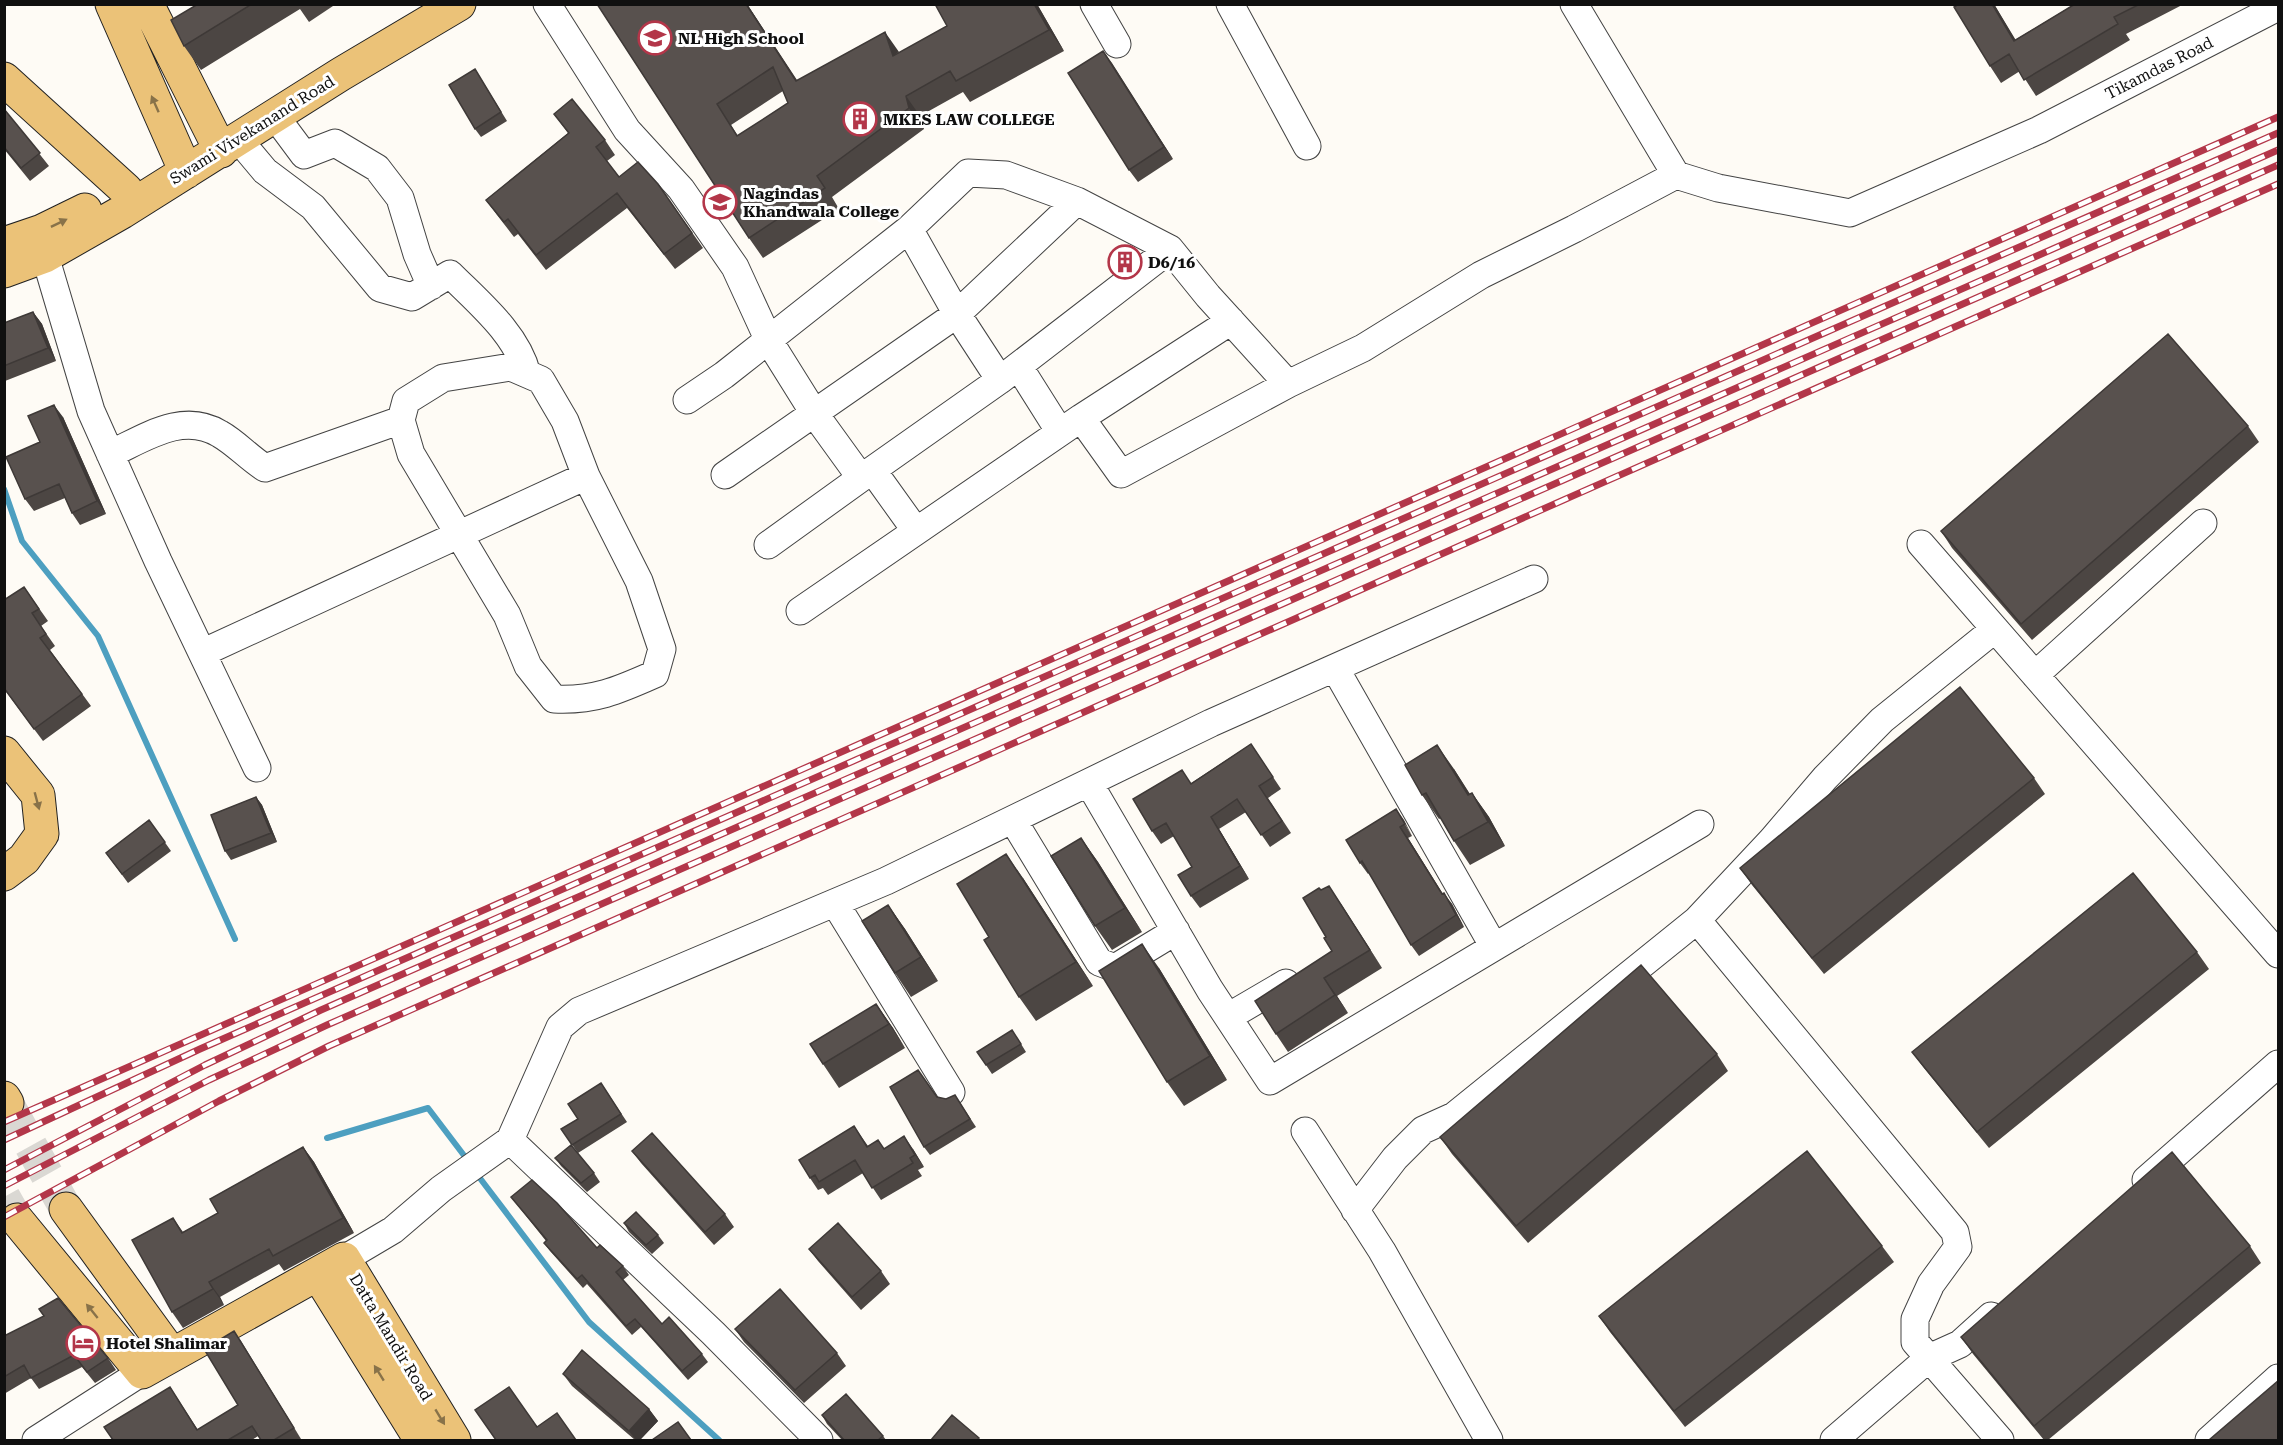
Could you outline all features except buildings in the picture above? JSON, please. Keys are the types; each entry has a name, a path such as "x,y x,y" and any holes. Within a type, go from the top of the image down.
{"main road":[{"path":"111,4 183,165"},
{"path":"147,4 225,142"},
{"name":"Swami Vivekanand Road","path":"225,142 422,4"},
{"name":"Swami Vivekanand Road","path":"4,283 183,165 275,116 459,4"},
{"path":"4,79 126,190"},
{"name":"Swami Vivekanand Road","path":"4,244 42,231 183,165"},
{"name":"Swami Vivekanand Road","path":"4,271 45,256"},
{"path":"4,753 38,795 42,834 24,859 4,874"},
{"path":"66,1209 171,1355"},
{"path":"17,1220 142,1372 331,1267"},
{"name":"Datta Mandir Road","path":"331,1267 421,1440"},
{"name":"Datta Mandir Road","path":"331,1267 454,1440"}],"street":[{"path":"547,4 627,130 681,189 735,267 769,340 814,413 916,531"},
{"path":"1094,4 1117,45"},
{"path":"1230,4 1307,146"},
{"path":"909,229 957,314 1010,373 1071,425 1121,474 1288,384 1363,348 1481,274 1574,230 1676,175 1574,4"},
{"name":"Tikamdas Road","path":"1676,175 1718,188 1850,213 2039,130 2278,7"},
{"path":"275,116 304,156 335,143 377,168 400,198 417,254 431,286"},
{"path":"225,142 313,207 380,288 412,297 450,274 494,317 523,359 527,374"},
{"path":"687,400 769,340 909,229 968,172 1006,175 1077,201 1170,249 1288,384"},
{"path":"726,475 957,314 1077,201"},
{"path":"768,545 1010,373 1170,249"},
{"path":"45,256 90,411 257,768"},
{"path":"800,611 1071,425 1231,321"},
{"path":"511,367 527,374 541,380 559,411 586,476 639,581 662,649 655,674 604,694 581,700 554,699 528,666 507,615 411,454 401,420 406,401 443,378 511,367"},
{"path":"110,454 166,428 194,424 220,434 250,459 265,468 401,420"},
{"path":"202,653 586,476"},
{"path":"2035,675 2203,523"},
{"path":"1921,543 2278,954"},
{"path":"331,1267 393,1230 441,1189 510,1140 560,1027 579,1011 886,881 1211,723 1534,579"},
{"path":"1355,1210 1395,1158 1424,1130 1454,1116 1696,920 1772,840 1825,778 1882,720 1995,628"},
{"path":"1335,668 1494,947"},
{"path":"1089,783 1228,1017 1270,1081 1700,824"},
{"path":"1013,820 1100,962 1115,968 1176,931"},
{"path":"835,903 951,1092"},
{"path":"1696,920 1954,1232 1958,1247 1931,1284 1915,1319 1915,1342 2001,1440"},
{"path":"1228,1017 1301,974"},
{"path":"2128,1196 2278,1064"},
{"path":"1305,1131 1382,1251 1489,1440"},
{"path":"510,1140 713,1333 819,1440"},
{"path":"1834,1440 1929,1358 1960,1344 2013,1297"},
{"path":"36,1440 142,1372"},
{"path":"2210,1440 2278,1378"}],"waterway":[{"path":"4,489 22,541 98,636 235,939"},
{"path":"327,1138 428,1108 469,1162"},
{"path":"476,1173 589,1322 719,1440"}],"tunnel":[{"path":"7,1103 66,1209"},
{"path":"4,1197 17,1220"}],"railway":[{"path":"4,1122 2278,117"},
{"path":"4,1140 200,1049 2278,133"},
{"path":"4,1170 205,1065 321,1010 2278,150"},
{"path":"4,1186 209,1080 327,1025 2278,165"},
{"path":"4,1217 219,1101 329,1046 2278,184"}],"place":[{"name":"NL High School","path":"655,38"},
{"name":"MKES LAW COLLEGE","path":"860,119"},
{"name":"Nagindas Khandwala College","path":"720,202"},
{"name":"D6/16","path":"1125,262"},
{"name":"Hotel Shalimar","path":"83,1343"}]}
